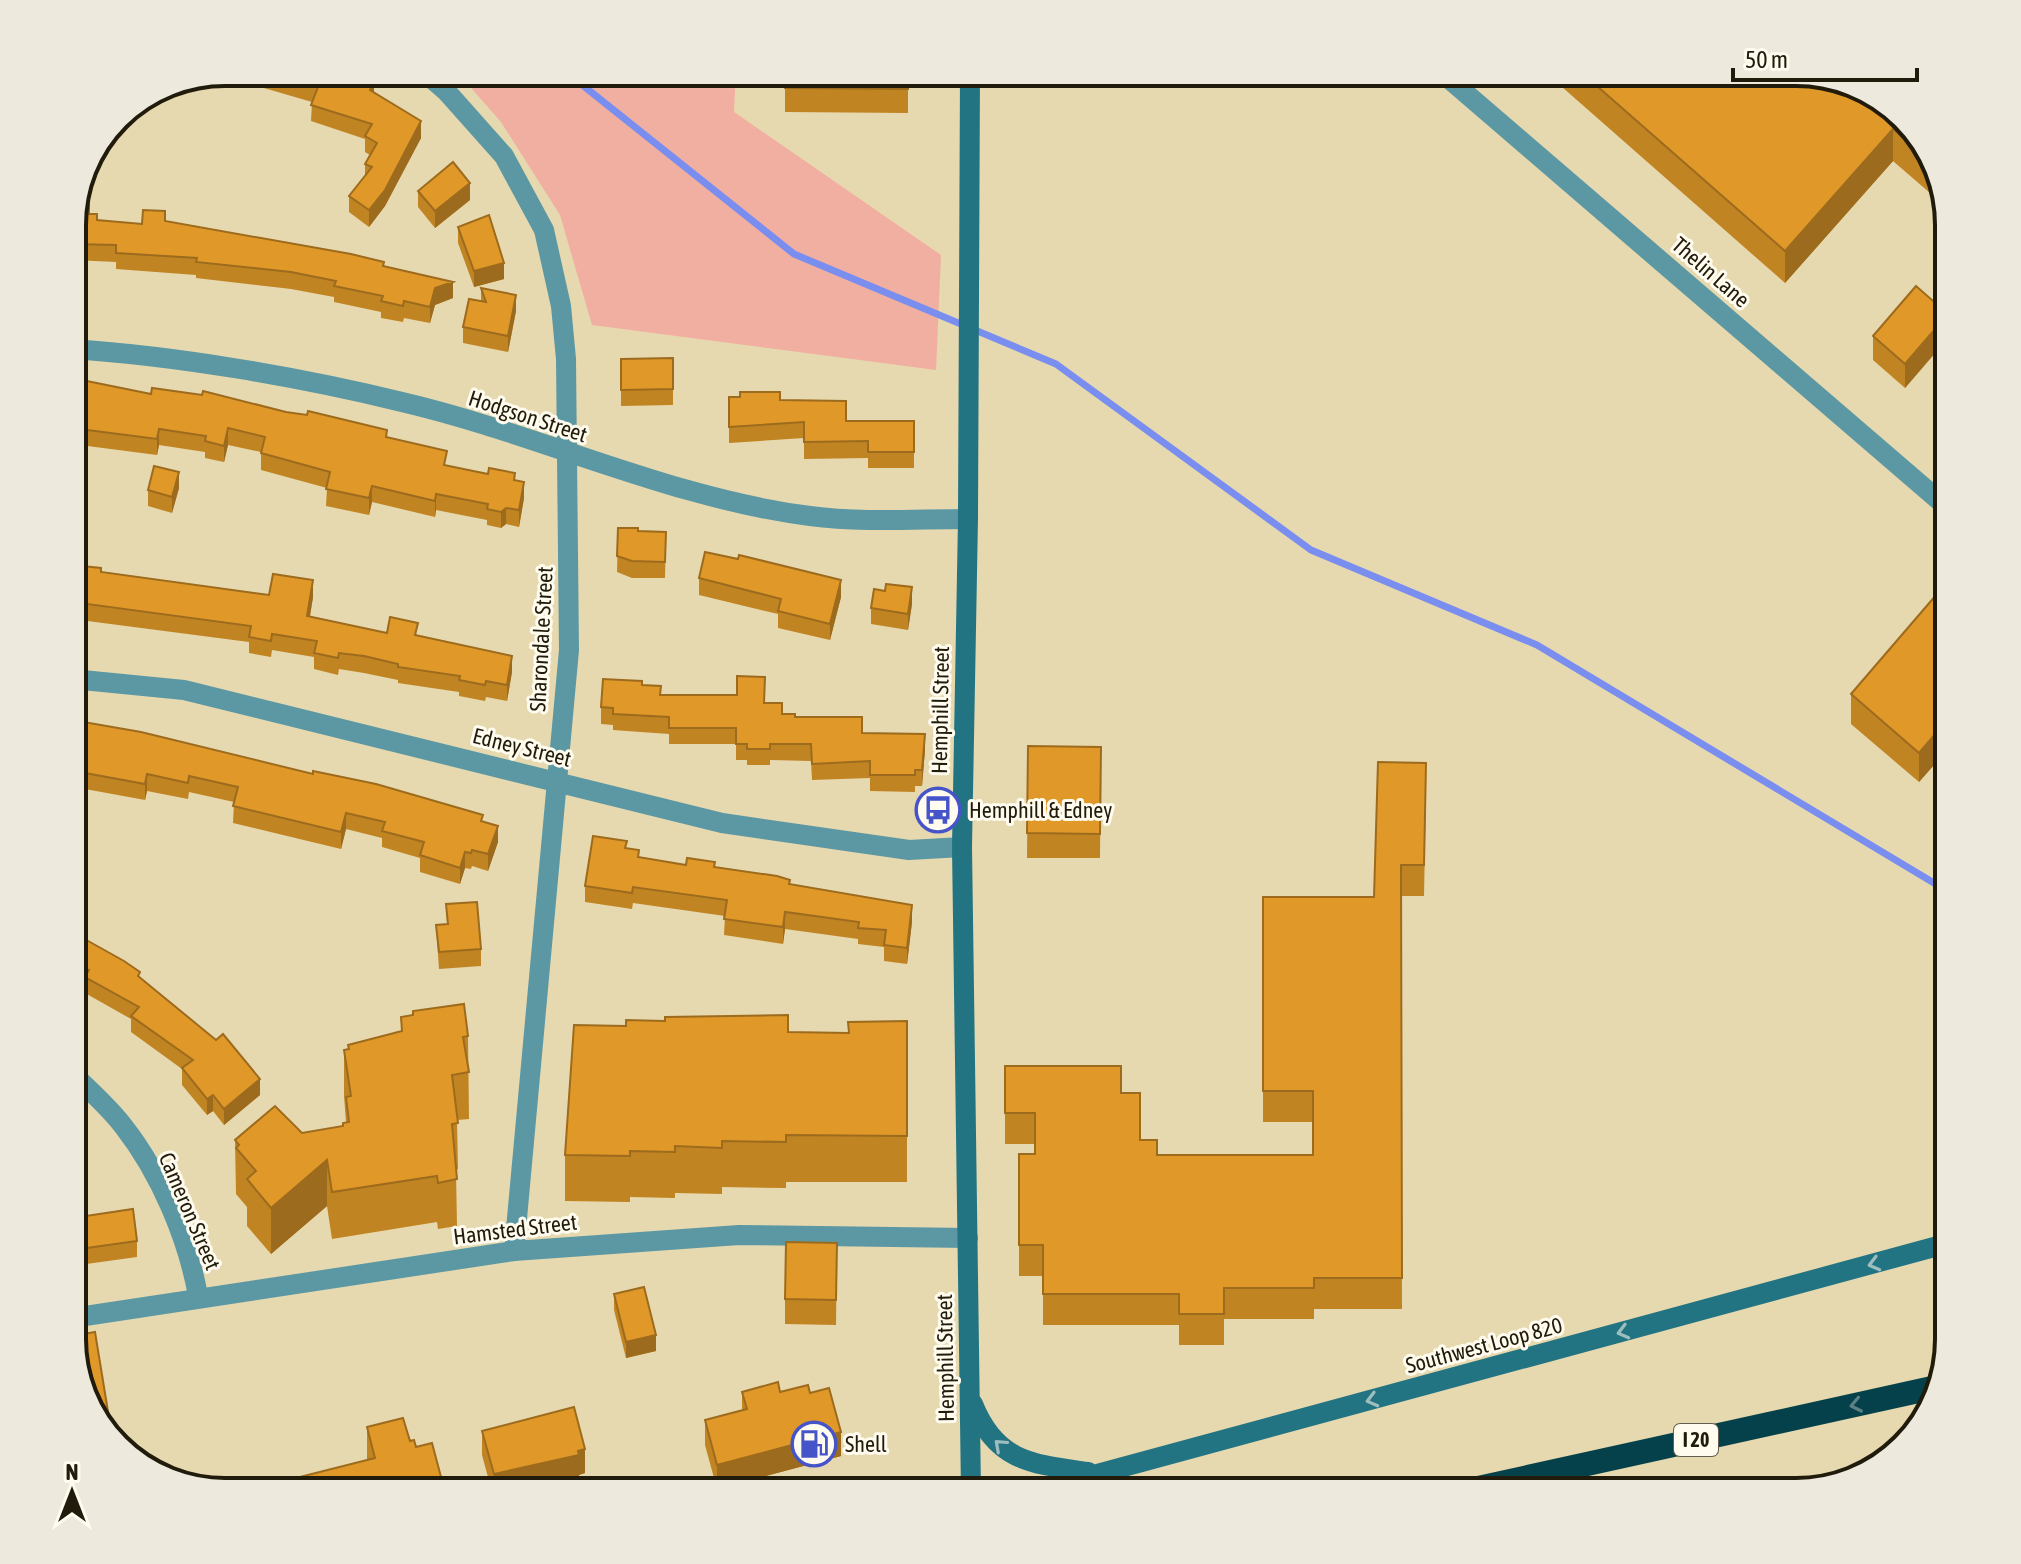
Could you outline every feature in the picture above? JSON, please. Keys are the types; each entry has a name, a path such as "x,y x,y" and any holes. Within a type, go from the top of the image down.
{"highway":[{"name":"I 20","path":"1524,1478 1926,1389"}],"main road":[{"name":"Hemphill Street","path":"970,86 968,519 962,847 971,1478"},
{"name":"Southwest Loop 820","path":"1085,1478 1935,1247"},
{"path":"969,1396 985,1430 1014,1457 1100,1474"}],"street":[{"name":"Sharondale Street","path":"440,86 504,156 544,230 561,306 569,456 569,650 514,1251"},
{"name":"Thelin Lane","path":"1457,86 1935,497"},
{"name":"Hodgson Street","path":"86,351 223,368 402,402 569,456 745,504 809,516 865,521 968,519"},
{"name":"Edney Street","path":"86,680 184,690 722,823 909,850 962,847"},
{"name":"Cameron Street","path":"86,1088 124,1127 155,1178 192,1265 198,1296"},
{"name":"Hamsted Street","path":"86,1316 198,1296 514,1251 739,1235 968,1238"}],"shaded area":[{"path":"469,86 735,86 734,112 941,255 936,370 592,325 560,215 501,122"}],"building":[{"path":"314,86 371,86 370,90 421,121 385,190 369,210 349,196 372,167 365,164 377,143 365,136 372,124 311,105 318,87"},
{"path":"785,86 908,86 908,89"},
{"path":"1597,86 1814,87 1841,93 1881,115 1907,141 1893,129 1785,251"},
{"path":"453,162 470,183 435,211 418,191"},
{"path":"88,205 89,214 97,214 97,220 142,224 143,210 165,211 165,221 351,254 384,262 383,266 453,282 435,288 430,307 404,301 403,306 381,301 383,296 334,286 336,281 291,272 196,262 197,258 116,253 116,245 86,244"},
{"path":"489,215 504,263 474,271 458,227"},
{"path":"1916,286 1935,303 1935,329 1905,364 1873,336"},
{"path":"481,288 516,295 508,336 463,327 469,299 486,302"},
{"path":"673,358 673,389 621,390 621,359"},
{"path":"86,381 151,394 152,388 202,395 203,391 286,412 307,415 308,411 387,430 386,437 447,451 444,465 488,474 489,468 515,473 514,480 524,482 519,510 506,508 501,512 487,509 488,504 436,494 435,501 372,486 369,498 326,489 330,472 261,453 265,437 228,428 224,446 205,441 206,436 159,429 157,439 86,430"},
{"path":"740,392 780,392 780,400 846,401 846,421 914,421 914,452 868,452 868,441 804,442 804,422 729,427 729,397 740,397"},
{"path":"154,466 179,472 172,497 148,490"},
{"path":"618,528 666,532 665,562 632,561 617,556"},
{"path":"705,552 738,559 739,555 841,580 830,624 778,611 781,599 699,578"},
{"path":"86,566 101,568 101,572 269,595 273,574 313,580 307,616 387,633 390,617 418,623 415,635 512,656 507,685 486,681 485,685 459,680 460,676 398,667 398,664 364,656 339,653 338,658 314,653 317,641 272,634 271,641 249,637 251,626 86,604"},
{"path":"886,584 912,587 908,614 871,608 874,589 885,591"},
{"path":"1935,596 1935,734 1919,753 1851,694"},
{"path":"737,676 765,677 764,703 782,703 782,714 795,714 795,717 862,717 862,733 925,734 922,770 915,770 915,775 870,775 870,761 812,764 811,744 770,744 770,749 747,749 747,744 736,744 736,728 669,728 669,717 613,714 613,708 601,707 603,679 642,681 642,685 661,686 660,695 737,695"},
{"path":"86,722 141,732 313,774 313,771 376,784 483,815 481,821 498,826 488,854 472,850 471,853 465,852 460,868 420,855 424,842 382,831 385,822 346,813 341,832 233,806 238,787 189,776 188,783 147,774 145,784 86,773"},
{"path":"1028,746 1101,747 1100,834 1027,833"},
{"path":"1378,762 1426,763 1424,865 1401,865 1402,1278 1314,1278 1314,1288 1224,1288 1224,1314 1179,1314 1179,1294 1043,1294 1043,1245 1019,1245 1019,1154 1035,1154 1035,1113 1005,1113 1005,1066 1121,1066 1121,1093 1140,1093 1140,1140 1157,1140 1157,1155 1313,1155 1313,1091 1263,1091 1263,897 1374,897"},
{"path":"593,836 627,841 625,848 639,850 638,857 686,865 687,858 715,862 714,867 777,876 790,880 789,884 912,905 907,948 884,945 886,930 858,928 859,922 785,912 783,927 724,919 727,900 633,887 632,893 585,886"},
{"path":"477,902 481,949 439,952 436,925 448,924 446,904"},
{"path":"86,940 140,972 138,976 216,1040 223,1034 260,1079 224,1109 213,1095 207,1099 182,1068 193,1060 131,1016 139,1007 86,978 89,970 86,969"},
{"path":"464,1004 468,1036 463,1037 469,1072 452,1075 458,1123 452,1124 457,1179 438,1183 437,1176 332,1192 327,1160 271,1208 247,1179 256,1171 236,1148 239,1145 235,1140 275,1106 302,1133 343,1126 343,1123 349,1122 346,1097 351,1096 344,1050 349,1049 348,1045 402,1031 401,1017 413,1015 413,1011"},
{"path":"788,1015 788,1032 849,1033 848,1022 907,1021 907,1136 786,1135 786,1142 722,1141 722,1148 675,1146 675,1152 630,1151 630,1156 565,1155 574,1025 626,1026 626,1020 665,1021 665,1017"},
{"path":"133,1209 137,1241 86,1248 86,1216"},
{"path":"786,1242 837,1243 836,1300 785,1299"},
{"path":"644,1287 656,1335 626,1342 614,1294"},
{"path":"95,1332 109,1415 91,1375 86,1334"},
{"path":"778,1382 780,1392 808,1385 810,1393 829,1388 841,1432 717,1465 705,1420 747,1409 742,1392"},
{"path":"574,1407 585,1449 578,1451 579,1455 494,1474 482,1431"},
{"path":"403,1418 410,1441 414,1440 416,1447 432,1443 441,1478 296,1478 375,1458 367,1427"}],"waterway":[{"path":"584,86 794,254 1056,364 1311,550 1537,645 1935,884"}],"place":[{"name":"Hemphill & Edney","path":"938,810"},
{"name":"Shell","path":"814,1444"}]}
